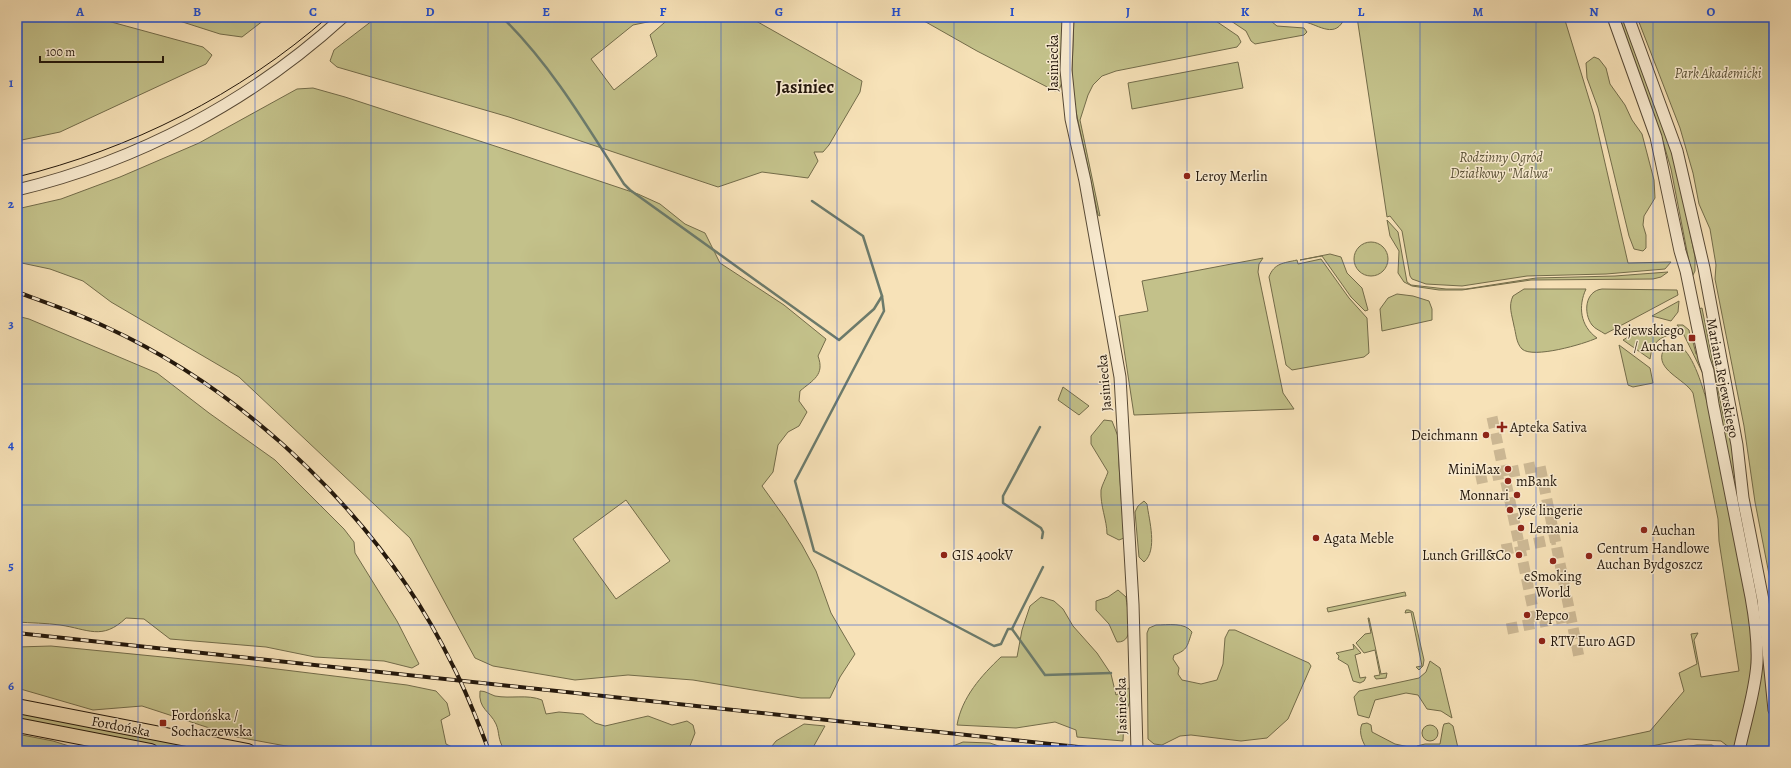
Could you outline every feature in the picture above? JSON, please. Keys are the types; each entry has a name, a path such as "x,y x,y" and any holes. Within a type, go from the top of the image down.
{"main road":[{"name":"Fordońska","path":"17,706 226,749 248,751"},
{"name":"Fordońska","path":"17,725 151,751"}],"street":[{"path":"17,190 62,178 103,164 150,145 195,122 269,76 304,50 343,17"},
{"name":"Jasiniecka","path":"1068,17 1066,70 1071,119 1085,181 1120,372 1133,604 1137,751"},
{"name":"Mariana Rejewskiego","path":"1613,17 1650,118 1662,159 1704,359 1708,371 1713,404 1754,612 1757,648 1756,674 1739,751"},
{"name":"Mariana Rejewskiego","path":"1628,17 1677,151 1704,268 1737,445 1743,498 1764,600 1774,710"}],"green space":[{"path":"17,17 93,17 203,47 212,55 206,64 60,132 17,141"},
{"path":"167,17 268,17 242,37 220,34"},
{"path":"377,17 665,17 662,19 633,25 591,59 614,90 657,56 650,35 671,17 749,17 862,81 860,92 829,145 823,152 814,152 818,161 808,178 762,172 718,187 509,117 337,67 330,61 334,50"},
{"path":"917,17 1063,17 1063,80 1059,90 1055,91 977,51"},
{"path":"1074,17 1210,17 1238,36 1241,42 1237,47 1116,71 1102,76 1093,85 1088,95 1080,120 1100,216 1098,215 1074,102 1072,72"},
{"path":"1225,17 1266,17 1277,26 1304,28 1307,32 1304,35 1255,44 1251,41 1246,31"},
{"path":"1274,17 1345,17 1337,28 1327,29 1305,22 1278,19"},
{"name":"Rodzinny Ogród Działkowy \"Malwa\"","path":"1357,17 1564,17 1594,115 1628,263 1671,262 1665,269 1606,274 1527,276 1462,286 1426,284 1412,279 1410,276 1402,231 1390,216 1387,217"},
{"path":"1618,17 1623,17 1669,142 1682,192 1695,257 1695,271 1692,277 1671,169 1662,138"},
{"name":"Park Akademicki","path":"1637,17 1774,17 1774,600 1755,502 1744,426 1715,279 1716,265 1710,229 1699,204 1693,173 1680,128"},
{"path":"1594,57 1599,59 1606,68 1610,84 1625,105 1632,120 1642,134 1654,180 1655,198 1644,216 1643,225 1646,235 1646,248 1643,251 1634,249 1629,236 1598,108 1587,78 1586,63"},
{"path":"1238,62 1243,88 1132,109 1128,83"},
{"path":"313,88 345,97 638,194 660,204 685,224 705,233 720,263 784,305 826,339 818,356 820,363 819,373 800,391 799,401 807,412 799,426 788,432 778,445 773,472 762,486 802,545 816,571 831,613 855,654 840,677 830,698 801,698 693,680 628,675 575,680 493,666 475,658 410,538 239,377 111,302 83,281 50,269 17,262 17,209 61,199 120,177 199,143 297,89","holes":["626,500 670,561 616,599 573,539"]},
{"path":"1387,220 1398,232 1407,282 1411,285 1446,289 1466,289 1536,278 1615,276 1668,272 1661,277 1653,279 1531,280 1462,290 1439,290 1412,286 1404,282 1398,273 1399,251 1390,236"},
{"path":"1374,242 1383,247 1387,252 1387,266 1383,271 1378,275 1368,276 1364,275 1355,266 1354,256 1355,252 1364,243"},
{"path":"1330,254 1341,257 1347,273 1362,288 1368,310 1365,311 1351,297 1322,256 1300,260"},
{"path":"1263,258 1259,264 1258,272 1283,393 1294,409 1134,415 1119,316 1148,311 1142,281"},
{"path":"1321,259 1349,298 1367,318 1369,353 1364,357 1292,370 1286,365 1269,277 1271,272 1280,264 1297,260 1298,264"},
{"path":"1524,289 1586,289 1583,295 1581,309 1582,315 1587,328 1597,338 1559,350 1528,352 1522,349 1516,338 1511,307 1513,296"},
{"path":"1602,289 1677,290 1678,295 1605,334 1592,325 1587,315 1587,303 1589,298 1596,291"},
{"path":"1397,294 1413,296 1429,301 1432,309 1432,320 1382,331 1380,309 1388,298"},
{"path":"1679,301 1678,312 1671,321 1652,316"},
{"path":"1702,308 1723,415 1732,445 1758,597 1774,751 1744,751 1760,674 1698,309"},
{"path":"17,316 29,319 157,373 209,413 275,460 344,529 354,542 355,553 397,621 419,664 412,668 384,661 315,657 266,647 170,639 144,619 126,618 110,629 94,632 55,624 17,622"},
{"path":"1677,325 1683,325 1689,330 1691,342 1693,342 1696,354 1698,354 1705,378 1683,333"},
{"path":"1656,327 1667,333 1671,330 1675,334 1665,336 1657,341 1652,349 1650,359 1623,340 1635,333"},
{"path":"1619,345 1650,368 1653,383 1633,387 1628,385"},
{"path":"1671,345 1680,346 1690,357 1701,382 1708,405 1748,607 1752,639 1751,675 1734,751 1721,741 1688,739 1625,751 1556,751 1650,731 1684,691 1679,673 1697,664 1691,634 1698,633 1694,640 1701,677 1739,671 1719,541 1718,519 1693,393 1663,364 1663,351"},
{"path":"1063,387 1089,406 1079,415 1058,400"},
{"path":"1104,420 1112,421 1119,439 1119,465 1124,538 1119,540 1107,534 1101,490 1108,472 1091,444 1091,436"},
{"path":"1144,501 1147,504 1152,543 1151,550 1144,562 1139,557 1135,512 1138,506"},
{"path":"1118,590 1126,597 1129,617 1129,631 1127,637 1123,641 1117,642 1109,624 1096,610 1096,601 1108,597"},
{"path":"1405,592 1406,596 1328,612 1327,608"},
{"path":"1041,597 1054,601 1063,609 1073,626 1097,653 1111,674 1116,695 1129,688 1131,698 1124,718 1123,741 1077,737 1076,730 1055,722 1016,728 957,725 963,705 973,688 986,672 1001,657 1017,657 1022,630 1030,606"},
{"path":"1406,610 1413,612 1424,660 1423,666 1419,670 1416,667 1422,666 1411,612 1405,613"},
{"path":"1368,618 1381,674 1387,673 1386,678 1376,679 1374,676 1380,675 1375,650 1364,653 1356,643 1365,634 1371,633"},
{"path":"1156,625 1181,625 1192,632 1185,649 1174,655 1173,659 1179,668 1178,674 1182,680 1201,684 1217,680 1223,664 1225,638 1229,630 1235,630 1309,663 1311,666 1288,719 1267,738 1241,741 1191,735 1180,736 1162,745 1154,744 1148,739 1147,633 1149,628"},
{"path":"1353,644 1361,653 1355,655 1360,678 1366,677 1364,681 1360,683 1353,681 1348,665 1338,659 1339,656 1336,653 1354,649"},
{"path":"51,646 244,665 407,685 436,691 447,703 450,715 441,720 446,744 460,751 313,751 237,737 142,706 93,710 17,688 17,647"},
{"path":"1430,661 1440,668 1452,718 1441,711 1427,709 1418,695 1406,693 1375,700 1369,718 1358,715 1354,697 1359,691 1419,678 1426,672"},
{"path":"480,691 501,697 536,698 542,700 546,714 559,712 583,714 595,723 605,726 648,716 672,725 687,721 693,725 695,733 688,751 505,751 500,740 496,724 481,702"},
{"path":"17,711 206,748 205,751 175,751 17,720"},
{"path":"1367,723 1371,725 1372,732 1395,744 1409,747 1409,751 1368,750 1364,745 1361,734 1362,724"},
{"path":"1449,723 1453,726 1458,748 1457,750 1417,751 1417,746 1425,744 1440,744 1444,724"},
{"path":"804,724 825,726 811,751 768,751 776,741"},
{"path":"1430,725 1437,730 1438,733 1433,740 1430,741 1423,736 1422,733 1427,726"},
{"path":"17,734 53,741 85,751 17,751"},
{"path":"963,742 990,743 1013,751 950,751 953,746"},
{"path":"1697,745 1712,745 1722,751 1655,751"}],"waterway":[{"path":"502,17 553,76 624,184 630,190 839,340 874,309 882,296"},
{"path":"812,201 863,236 882,296 884,311 795,481 814,551 994,646 1001,644 1008,629 1012,629 1045,675 1111,673"},
{"path":"1040,427 1003,496 1003,503 1041,528 1043,532 1042,538"},
{"path":"1012,629 1043,567"}],"tunnel":[{"path":"1492,417 1536,623"},
{"path":"1476,479 1540,466 1579,657"},
{"path":"1502,550 1555,539"},
{"path":"1507,629 1571,616"}],"tram line":[{"path":"17,177 101,151 142,135 182,116 221,95 258,71 294,45 328,17"}],"railway":[{"path":"17,292 62,308 95,322 159,355 211,388 261,426 308,468 351,513 390,562 424,613 458,676 489,751"},
{"path":"17,633 1115,751"}],"place":[{"name":"Leroy Merlin","path":"1187,176"},
{"name":"Rejewskiego / Auchan","path":"1692,338"},
{"name":"Apteka Sativa","path":"1502,427"},
{"name":"Deichmann","path":"1486,435"},
{"name":"MiniMax","path":"1508,469"},
{"name":"mBank","path":"1508,481"},
{"name":"Monnari","path":"1517,495"},
{"name":"ysé lingerie","path":"1510,510"},
{"name":"Lemania","path":"1521,528"},
{"name":"Auchan","path":"1644,530"},
{"name":"Agata Meble","path":"1316,538"},
{"name":"GIS 400kV","path":"944,555"},
{"name":"Lunch Grill&Co","path":"1519,555"},
{"name":"Centrum Handlowe Auchan Bydgoszcz","path":"1589,556"},
{"name":"eSmoking World","path":"1553,561"},
{"name":"Pepco","path":"1527,615"},
{"name":"RTV Euro AGD","path":"1542,641"},
{"name":"Fordońska / Sochaczewska","path":"163,723"}],"district":[{"name":"Jasiniec","path":"805,87"}]}
